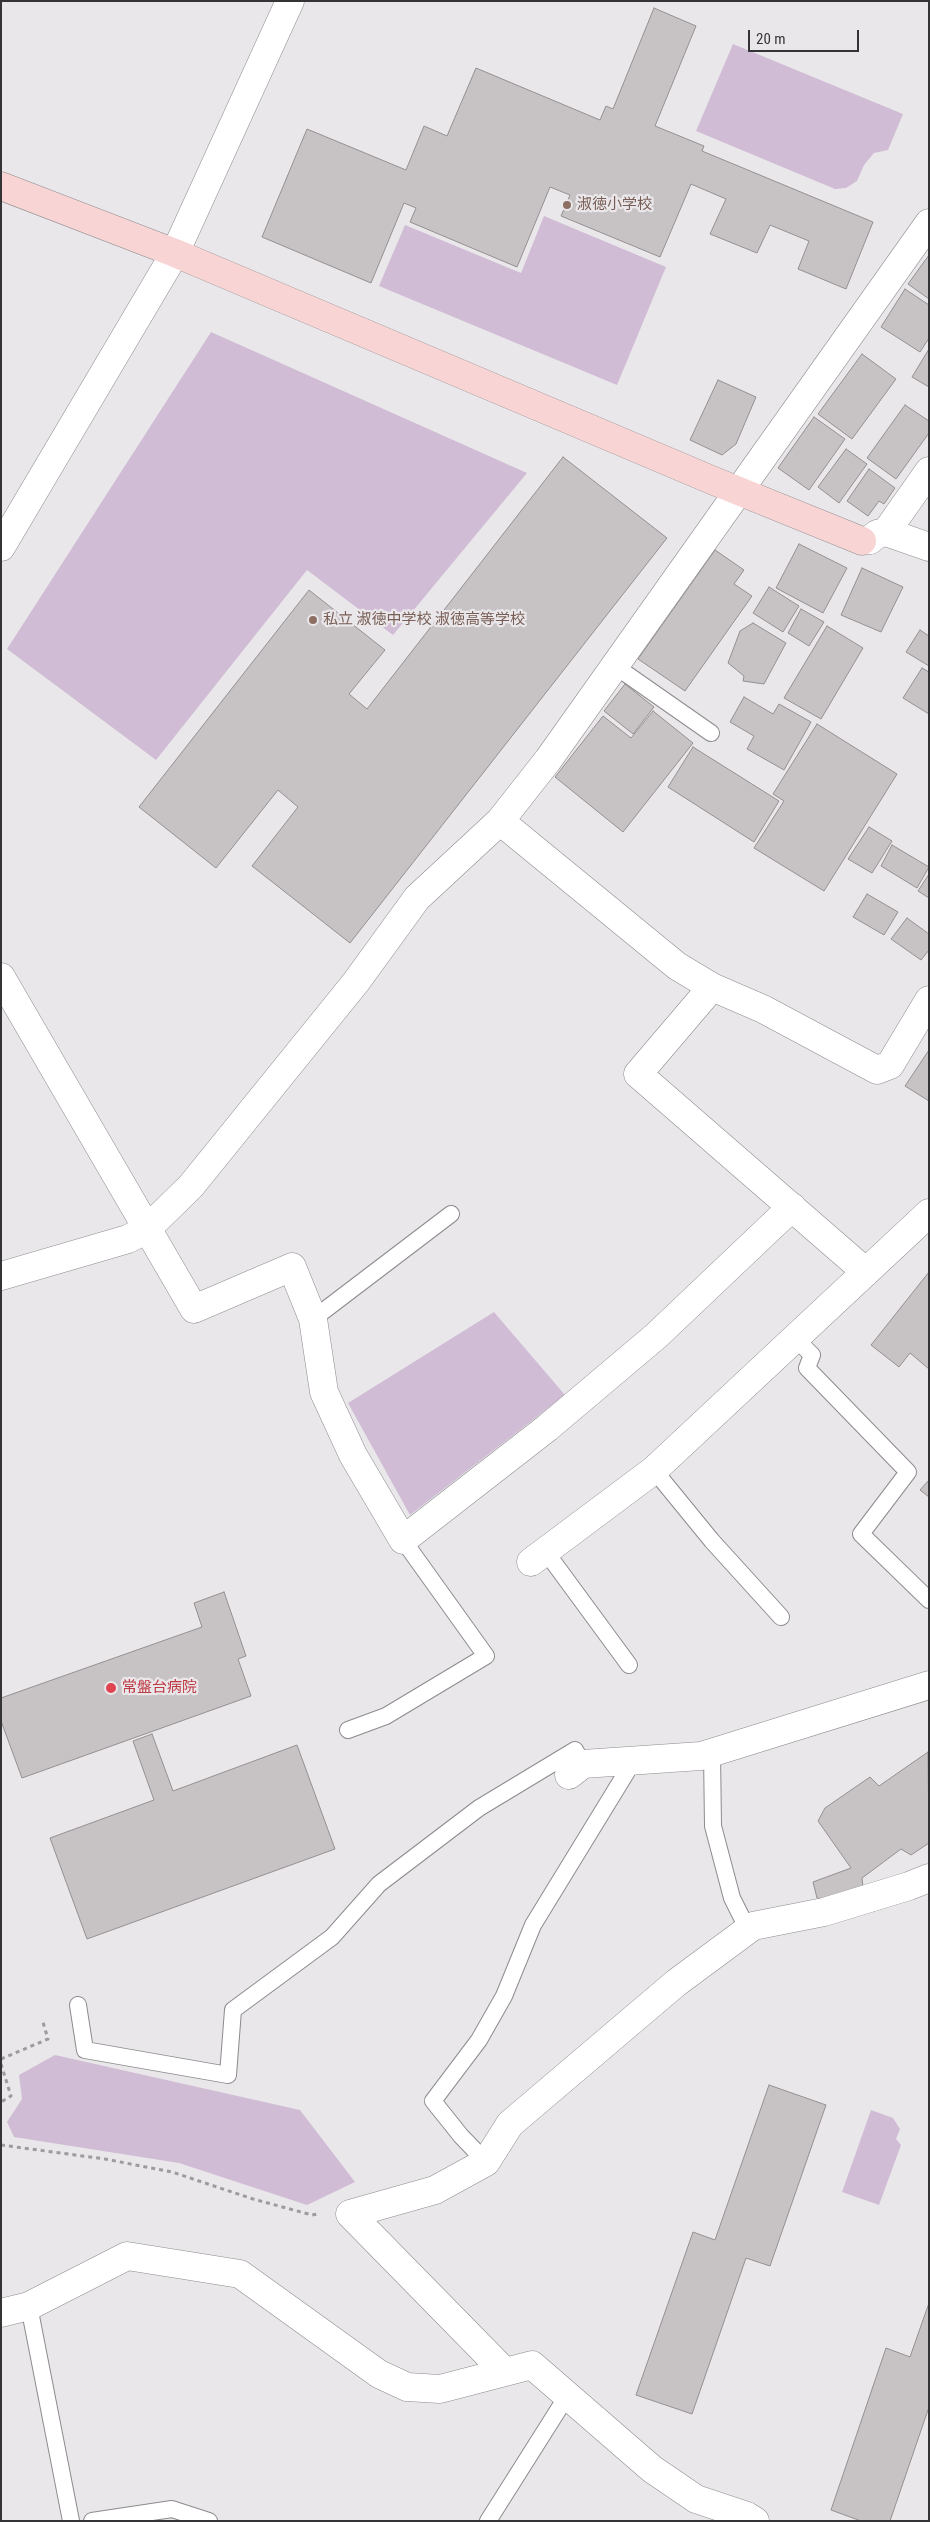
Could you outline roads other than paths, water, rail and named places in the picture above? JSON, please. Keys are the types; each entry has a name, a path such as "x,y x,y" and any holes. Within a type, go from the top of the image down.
{"street":[{"path":"1,547 175,253 290,1"},
{"path":"1,186 175,253 738,491 874,536 929,547"},
{"path":"1,1276 128,1239 147,1229 197,1178 356,982 417,898 500,820 548,760 929,223"},
{"path":"874,536 929,471"},
{"path":"500,820 677,966 712,987 762,1009 877,1070 890,1065 929,1000"},
{"path":"1,978 194,1309 292,1267 313,1319 324,1392 353,1455 403,1540 547,1428 656,1336 792,1207"},
{"path":"712,987 638,1074 866,1272"},
{"path":"539,1557 654,1470 929,1212"},
{"path":"576,1770 634,1760 701,1756 929,1684"},
{"path":"505,2372 342,2213 434,2190 486,2162 510,2124 676,1983 753,1926 824,1912 929,1878"},
{"path":"1,2313 29,2306 127,2256 240,2274 379,2374 407,2387 440,2389 532,2365 652,2470 696,2499 747,2516 755,2521"}],"lane":[{"path":"615,666 711,733"},
{"path":"313,1319 451,1214"},
{"path":"795,1338 812,1355 807,1368 908,1472 861,1534 929,1600"},
{"path":"654,1470 712,1541 780,1617"},
{"path":"348,1730 386,1716 486,1656 403,1540"},
{"path":"539,1557 629,1665"},
{"path":"78,2005 85,2050 228,2075 233,2010 332,1937 379,1884 479,1808 575,1750 576,1770"},
{"path":"712,1753 713,1826 732,1898 748,1930"},
{"path":"486,2162 461,2136 433,2101 479,2040 504,1996 533,1925 634,1760"},
{"path":"29,2306 71,2521"},
{"path":"488,2521 567,2396"},
{"path":"92,2521 172,2509 208,2521"}],"place":[{"name":"淑徳小学校","path":"567,205"},
{"name":"私立 淑徳中学校 淑徳高等学校","path":"313,620"},
{"name":"常盤台病院","path":"111,1688"}]}
